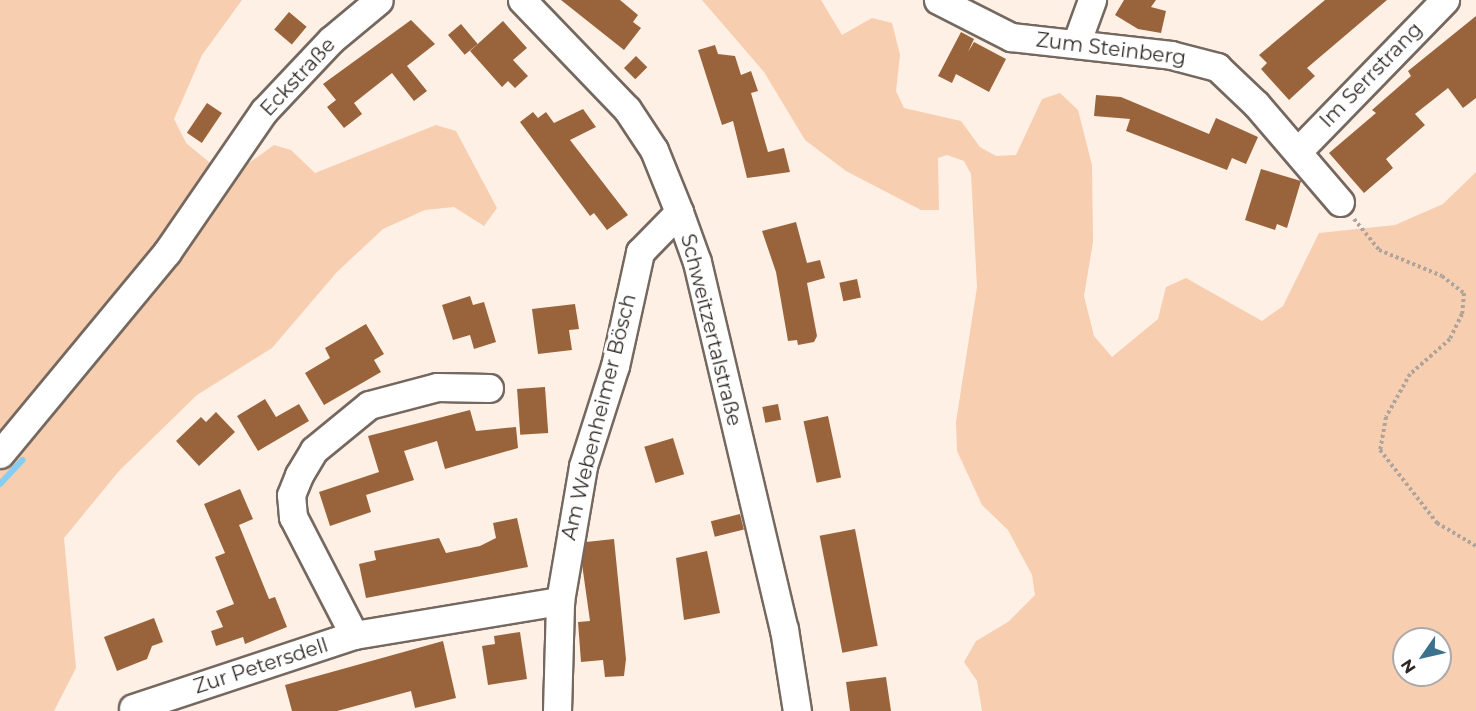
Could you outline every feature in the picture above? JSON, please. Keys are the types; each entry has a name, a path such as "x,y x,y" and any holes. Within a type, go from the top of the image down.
{"street":[{"name":"Eckstraße","path":"0,454 167,252 226,164 293,78 379,0"},
{"name":"Schweitzertalstraße","path":"522,0 627,109 654,150 679,212 697,262 784,628 797,711"},
{"name":"Zum Steinberg","path":"938,0 1011,36 1171,54 1216,67 1298,151 1340,202"},
{"path":"1076,44 1092,0"},
{"name":"Im Serrstrang","path":"1298,151 1445,0"},
{"name":"Am Webenheimer Bösch","path":"557,711 560,601 583,466 615,366 640,252 679,212"},
{"name":"Zur Petersdell","path":"354,635 293,517 291,495 299,475 314,450 369,405 437,387 489,388"},
{"name":"Zur Petersdell","path":"133,708 354,635 560,601"}],"path":[{"path":"1340,202 1379,250 1442,276 1464,293 1462,314 1450,339 1410,374 1386,417 1380,450 1437,523 1476,546"}],"shaded area":[{"path":"0,0 242,0 202,55 174,119 186,143 215,167 238,171 274,145 291,150 315,173 436,125 456,131 497,208 484,226 454,207 425,210 383,229 337,272 272,348 197,395 119,471 64,538 76,668 54,711 0,711"},
{"path":"702,0 821,0 842,35 872,18 892,23 900,55 896,91 904,108 961,121 980,147 996,156 1016,155 1042,99 1060,93 1078,110 1092,165 1093,242 1084,296 1094,336 1112,357 1158,319 1166,287 1186,278 1262,321 1283,306 1319,233 1395,225 1443,204 1476,172 1476,711 982,711 977,681 964,662 976,641 1008,622 1035,595 1032,575 1008,530 982,505 957,451 956,422 977,287 971,174 964,161 947,155 938,158 939,210 921,210 846,171 805,140 764,72"}],"building":[{"path":"561,0 620,0 638,15 633,22 641,28 624,50"},
{"path":"1124,0 1156,0 1151,7 1166,11 1161,33 1138,29 1115,15"},
{"path":"1325,0 1387,0 1307,68 1315,76 1289,100 1261,69 1267,63 1259,55"},
{"path":"289,12 307,27 292,44 274,30"},
{"path":"1476,16 1476,98 1463,108 1448,88 1415,114 1425,125 1386,159 1393,168 1364,193 1329,153 1376,113 1372,110 1411,76 1408,71"},
{"path":"411,20 435,44 407,66 427,91 414,101 392,73 354,103 362,114 344,128 327,107 336,100 323,84"},
{"path":"503,21 527,48 513,60 528,76 515,88 508,81 502,87 470,51"},
{"path":"461,24 478,44 465,55 448,35"},
{"path":"961,32 974,39 968,52 974,42 1006,59 989,92 956,74 952,83 938,76"},
{"path":"715,45 718,54 735,56 741,75 751,71 758,91 751,93 768,152 784,148 790,172 747,178 733,121 722,125 698,50"},
{"path":"636,56 647,67 635,79 624,68"},
{"path":"1096,95 1121,97 1209,134 1216,118 1258,137 1246,164 1232,158 1227,170 1126,131 1130,119 1094,116"},
{"path":"207,103 222,113 202,143 187,133"},
{"path":"583,109 596,127 570,140 628,215 607,230 594,213 590,216 520,122 533,112 538,118 546,112 554,123"},
{"path":"1261,169 1301,181 1287,228 1277,224 1275,230 1245,220"},
{"path":"796,222 807,263 820,260 825,278 807,283 817,336 814,342 798,345 797,340 788,341 776,272 762,231"},
{"path":"857,279 861,298 843,301 839,283"},
{"path":"470,296 473,305 484,302 496,342 474,349 470,335 453,340 442,305"},
{"path":"575,304 579,329 569,330 572,350 538,354 532,309"},
{"path":"366,324 384,354 374,360 381,372 324,405 305,373 330,358 325,348"},
{"path":"545,387 548,433 520,435 517,389"},
{"path":"265,399 276,417 299,404 309,421 258,451 237,416"},
{"path":"778,404 781,420 765,423 762,407"},
{"path":"470,410 476,431 516,427 518,448 445,469 437,441 404,451 414,480 366,495 371,512 330,526 319,492 379,472 368,436"},
{"path":"216,412 235,432 199,466 176,441 201,417 206,422"},
{"path":"828,416 841,478 817,483 804,421"},
{"path":"673,438 684,474 655,483 644,447"},
{"path":"240,489 253,519 239,525 269,599 275,597 287,627 245,644 243,637 216,646 211,631 223,627 216,611 234,604 215,557 225,553 204,504"},
{"path":"740,514 744,530 715,537 711,521"},
{"path":"517,518 528,567 366,598 359,564 376,560 374,551 439,538 446,553 480,546 496,538 493,523"},
{"path":"855,529 878,646 842,653 820,536"},
{"path":"614,539 626,659 624,676 605,677 603,660 581,662 578,622 590,621 582,564 586,542"},
{"path":"707,551 720,613 684,620 676,558"},
{"path":"154,618 163,642 152,646 147,659 117,671 104,637"},
{"path":"520,632 527,679 488,685 482,646 495,644 494,636"},
{"path":"443,641 456,698 415,708 411,691 337,711 292,711 285,685"},
{"path":"886,677 891,711 850,711 846,682"}],"waterway":[{"path":"0,484 22,460"}]}
